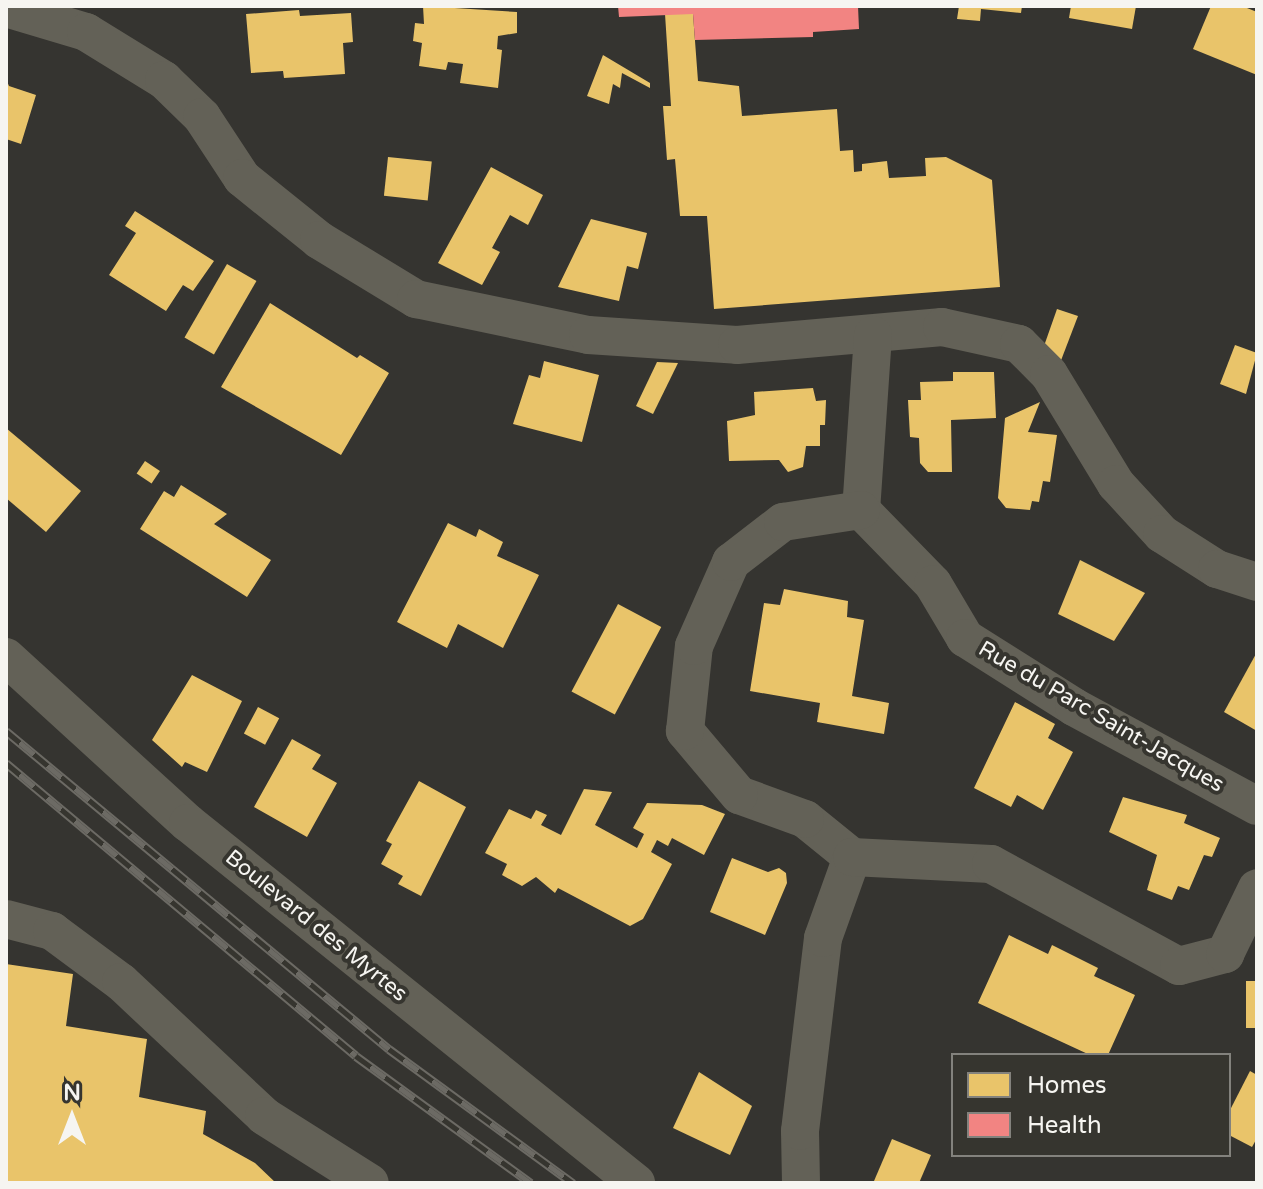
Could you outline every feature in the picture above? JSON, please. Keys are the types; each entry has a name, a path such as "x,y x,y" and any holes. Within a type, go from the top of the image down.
{"street":[{"path":"6,8 86,32 164,80 202,117 254,188 319,240 416,299 588,335 737,345 942,327 1019,344 1049,374 1116,484 1162,534 1217,569 1257,582"},
{"path":"873,335 861,510 783,522 731,562 694,646 685,731 739,795 805,819 852,857 991,864 1179,966 1225,954 1257,888"},
{"name":"Rue du Parc Saint-Jacques","path":"861,510 933,584 965,638 1074,707 1257,806"},
{"name":"Boulevard des Myrtes","path":"6,657 188,823 636,1183"},
{"path":"801,1183 800,1131 823,938 852,857"},
{"path":"6,919 52,931 121,982 264,1116 370,1183"}],"building: Homes":[{"path":"423,6 517,12 517,33 498,36 497,49 502,50 498,88 460,83 463,64 448,62 446,70 419,66 422,43 413,41 415,23 424,24"},
{"path":"959,6 1022,6 1021,13 981,9 980,21 957,19"},
{"path":"1071,6 1136,6 1132,29 1069,18"},
{"path":"1211,6 1242,6 1257,12 1257,75 1193,49"},
{"path":"299,10 300,16 351,13 353,42 343,43 345,74 284,78 283,71 251,73 246,14"},
{"path":"665,14 693,14 698,81 739,86 742,116 837,109 840,151 853,150 854,172 862,171 862,164 887,161 889,178 926,176 925,158 946,157 992,180 1000,287 714,309 707,216 680,216 675,159 667,160 663,106 671,106"},
{"path":"603,55 650,83 650,88 622,73 620,88 613,84 609,104 587,96"},
{"path":"6,79 9,86 36,95 21,144 6,139"},
{"path":"388,157 432,162 428,200 384,196"},
{"path":"491,167 543,195 528,225 510,215 492,248 500,252 482,285 438,263"},
{"path":"135,211 214,261 193,291 183,285 166,311 109,275 136,233 125,226"},
{"path":"591,219 647,233 638,269 627,266 619,301 558,287"},
{"path":"227,264 256,281 214,355 184,338"},
{"path":"270,303 357,358 360,355 389,373 341,455 221,387"},
{"path":"1057,309 1078,316 1060,363 1044,346"},
{"path":"1235,345 1257,353 1246,394 1220,384"},
{"path":"544,361 599,375 582,442 513,424 529,375 540,378"},
{"path":"657,362 678,363 653,414 636,406"},
{"path":"953,372 994,372 996,418 951,420 952,472 928,472 920,463 919,438 910,437 908,400 921,400 920,382 953,381"},
{"path":"813,388 816,401 826,400 825,425 820,425 820,446 806,446 803,467 788,472 779,460 729,461 727,421 755,415 754,392"},
{"path":"1040,402 1028,432 1057,435 1050,482 1043,481 1039,502 1032,501 1030,510 1006,508 998,498 1005,418"},
{"path":"6,428 81,491 46,532 6,498"},
{"path":"145,461 160,471 152,484 137,473"},
{"path":"181,485 227,514 214,524 271,560 247,597 140,529 164,491 174,497"},
{"path":"448,523 476,537 479,529 503,542 497,556 539,575 503,648 458,624 447,648 397,622"},
{"path":"1080,560 1145,593 1114,641 1058,614"},
{"path":"784,589 848,601 847,617 864,620 852,696 889,703 884,734 817,722 820,703 750,691 764,603 780,605"},
{"path":"618,604 661,627 615,714 572,691"},
{"path":"1257,652 1257,731 1224,712"},
{"path":"192,675 242,701 207,772 185,762 182,767 152,740"},
{"path":"1015,702 1055,724 1048,738 1073,752 1043,810 1017,795 1011,807 974,788"},
{"path":"258,707 279,718 265,745 244,733"},
{"path":"292,739 321,755 312,769 337,783 307,837 254,807"},
{"path":"419,781 466,807 421,896 398,884 403,876 381,864 392,844 386,841"},
{"path":"584,789 612,792 595,825 637,848 644,834 633,828 647,803 702,805 725,814 704,855 672,838 668,846 657,840 651,852 672,864 643,919 630,926 558,888 555,893 536,877 522,886 502,875 507,864 485,853 509,809 531,819 536,810 547,815 541,825 561,835"},
{"path":"1123,797 1187,815 1184,823 1220,838 1212,857 1204,855 1189,890 1178,886 1172,900 1147,890 1157,855 1109,832"},
{"path":"732,858 768,872 779,868 786,873 787,883 765,935 710,912"},
{"path":"1009,935 1048,954 1052,945 1098,968 1094,976 1135,995 1109,1053 1086,1053 978,1003"},
{"path":"6,964 73,974 66,1026 147,1039 139,1097 206,1111 203,1134 255,1163 276,1183 6,1183"},
{"path":"1246,981 1257,981 1257,1028 1246,1028"},
{"path":"1250,1071 1257,1075 1257,1138 1252,1147 1231,1136 1231,1108"},
{"path":"699,1072 752,1106 730,1155 673,1128"},
{"path":"892,1139 931,1155 919,1183 874,1181"}],"building: Health":[{"path":"618,6 858,6 859,29 813,32 813,37 695,40 693,14 619,17"}],"railway":[{"path":"6,731 389,1049 573,1183"},
{"path":"6,763 356,1056 531,1183"}]}
